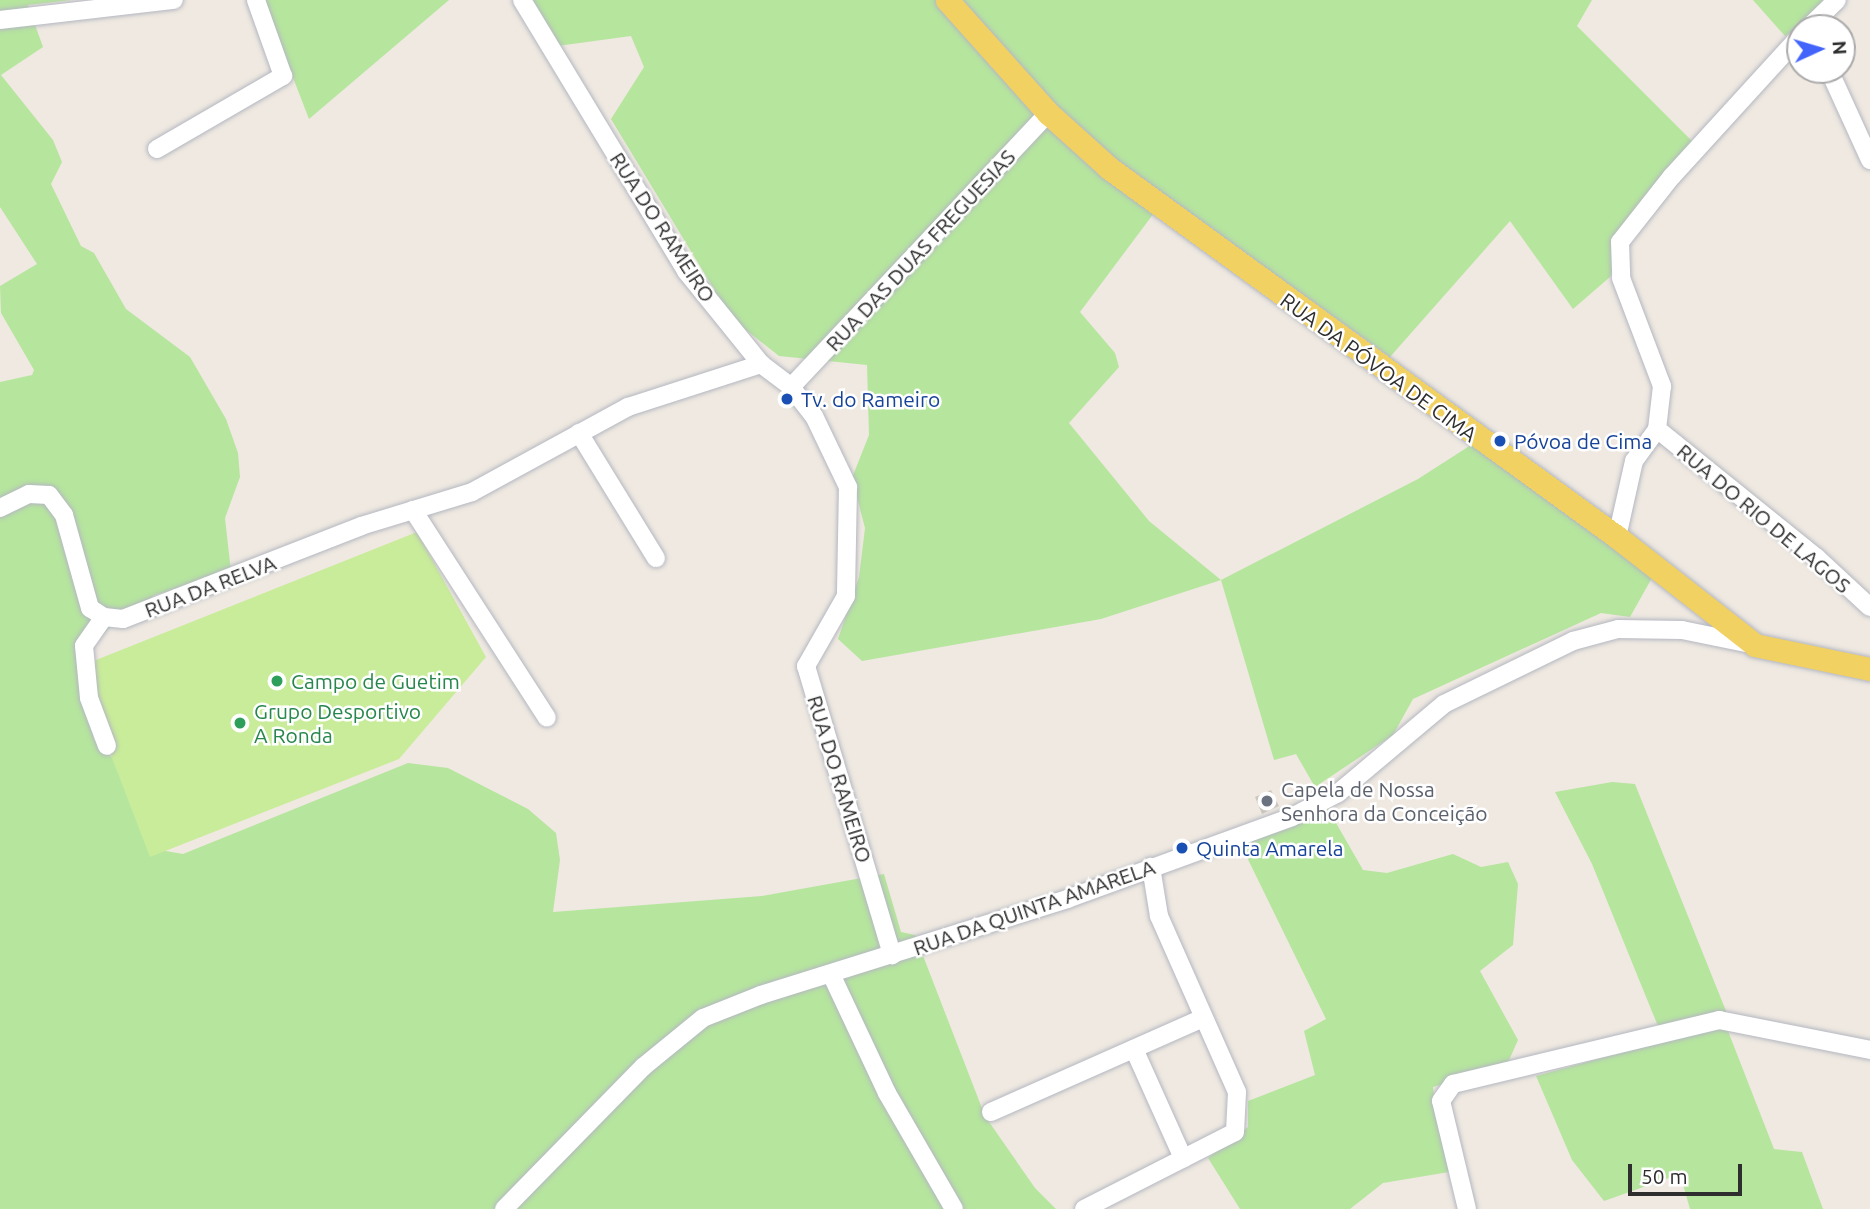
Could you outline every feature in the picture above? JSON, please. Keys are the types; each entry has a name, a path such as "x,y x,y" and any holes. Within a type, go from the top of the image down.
{"main road":[{"name":"RUA DA PÓVOA DE CIMA","path":"947,0 1048,113 1109,168 1220,253 1617,537 1755,645 1870,669"}],"street":[{"path":"0,20 174,0"},
{"path":"157,149 283,76 256,0"},
{"name":"RUA DO RAMEIRO","path":"522,0 686,271 761,364 791,387 814,416 848,487 846,596 806,666 892,955"},
{"path":"1823,14 1837,0"},
{"name":"RUA DO RIO DE LAGOS","path":"1617,537 1634,461 1657,429 1662,386 1622,278 1620,242 1714,128 1786,51"},
{"path":"1835,84 1870,160"},
{"name":"RUA DAS DUAS FREGUESIAS","path":"791,387 1048,113"},
{"name":"RUA DA RELVA","path":"104,617 123,619 159,608 361,526 472,492 628,407 761,364"},
{"name":"RUA DO RIO DE LAGOS","path":"1657,429 1817,558 1870,607"},
{"path":"579,433 656,558"},
{"path":"0,508 29,494 49,495 64,515 90,608 104,617 84,646 89,698 107,746"},
{"path":"413,510 547,718"},
{"name":"RUA DA QUINTA AMARELA","path":"504,1209 643,1067 703,1018 1292,817 1338,793 1444,704 1573,641 1619,629 1682,630 1755,645"},
{"path":"1084,1209 1235,1132 1237,1092 1159,916 1151,867"},
{"path":"831,974 887,1093 954,1209"},
{"path":"990,1112 1203,1018"},
{"path":"1467,1209 1441,1101 1453,1084 1719,1020 1870,1050"},
{"path":"1134,1049 1183,1158"}],"green space":[{"path":"0,0 72,0 28,5 43,47 1,75 53,140 62,162 51,184 81,246 94,253 126,309 190,357 226,419 238,453 240,477 225,518 231,572 155,595 117,620 90,648 86,685 94,740 121,766 160,850 183,854 408,763 448,768 528,809 556,833 560,860 553,912 762,896 884,874 901,932 915,935 985,1116 1035,1188 1056,1209 0,1209 0,382 32,375 34,370 1,313 0,286 37,264 0,207"},
{"path":"263,0 449,0 309,119"},
{"path":"522,0 1592,0 1577,26 1692,141 1628,226 1610,277 1573,309 1510,221 1390,357 1166,197 1080,312 1115,353 1119,367 1069,423 1149,521 1221,580 1101,619 862,661 838,639 859,577 865,528 852,478 869,435 867,365 779,356 732,319 611,119 644,67 631,36 550,47"},
{"path":"1753,0 1841,0 1819,14 1786,14 1785,36"},
{"path":"1471,445 1653,576 1630,617 1601,613 1413,699 1393,735 1315,787 1296,754 1274,760 1221,580 1418,479"},
{"name":"Campo de Guetim","path":"417,532 486,657 399,759 150,857 89,698 86,664"},
{"path":"1612,782 1635,784 1726,1011 1728,1031 1774,1149 1802,1152 1823,1209 1690,1209 1680,1174 1604,1201 1572,1160 1536,1076 1664,1041 1592,864 1555,792"},
{"path":"1328,809 1363,870 1387,873 1453,854 1481,867 1508,862 1518,884 1513,945 1480,971 1518,1040 1506,1067 1433,1087 1437,1119 1455,1171 1383,1183 1350,1209 1240,1209 1208,1158 1248,1127 1248,1101 1315,1075 1304,1031 1326,1019 1240,843"}],"building":[{"name":"Capela de Nossa Senhora da Conceição","path":"1271,790 1279,806 1262,814 1255,797"}],"place":[{"name":"Tv. do Rameiro","path":"787,399"},
{"name":"Póvoa de Cima","path":"1500,441"},
{"name":"Campo de Guetim","path":"277,681"},
{"name":"Grupo Desportivo A Ronda","path":"240,723"},
{"name":"Capela de Nossa Senhora da Conceição","path":"1267,801"},
{"name":"Quinta Amarela","path":"1182,848"}]}
